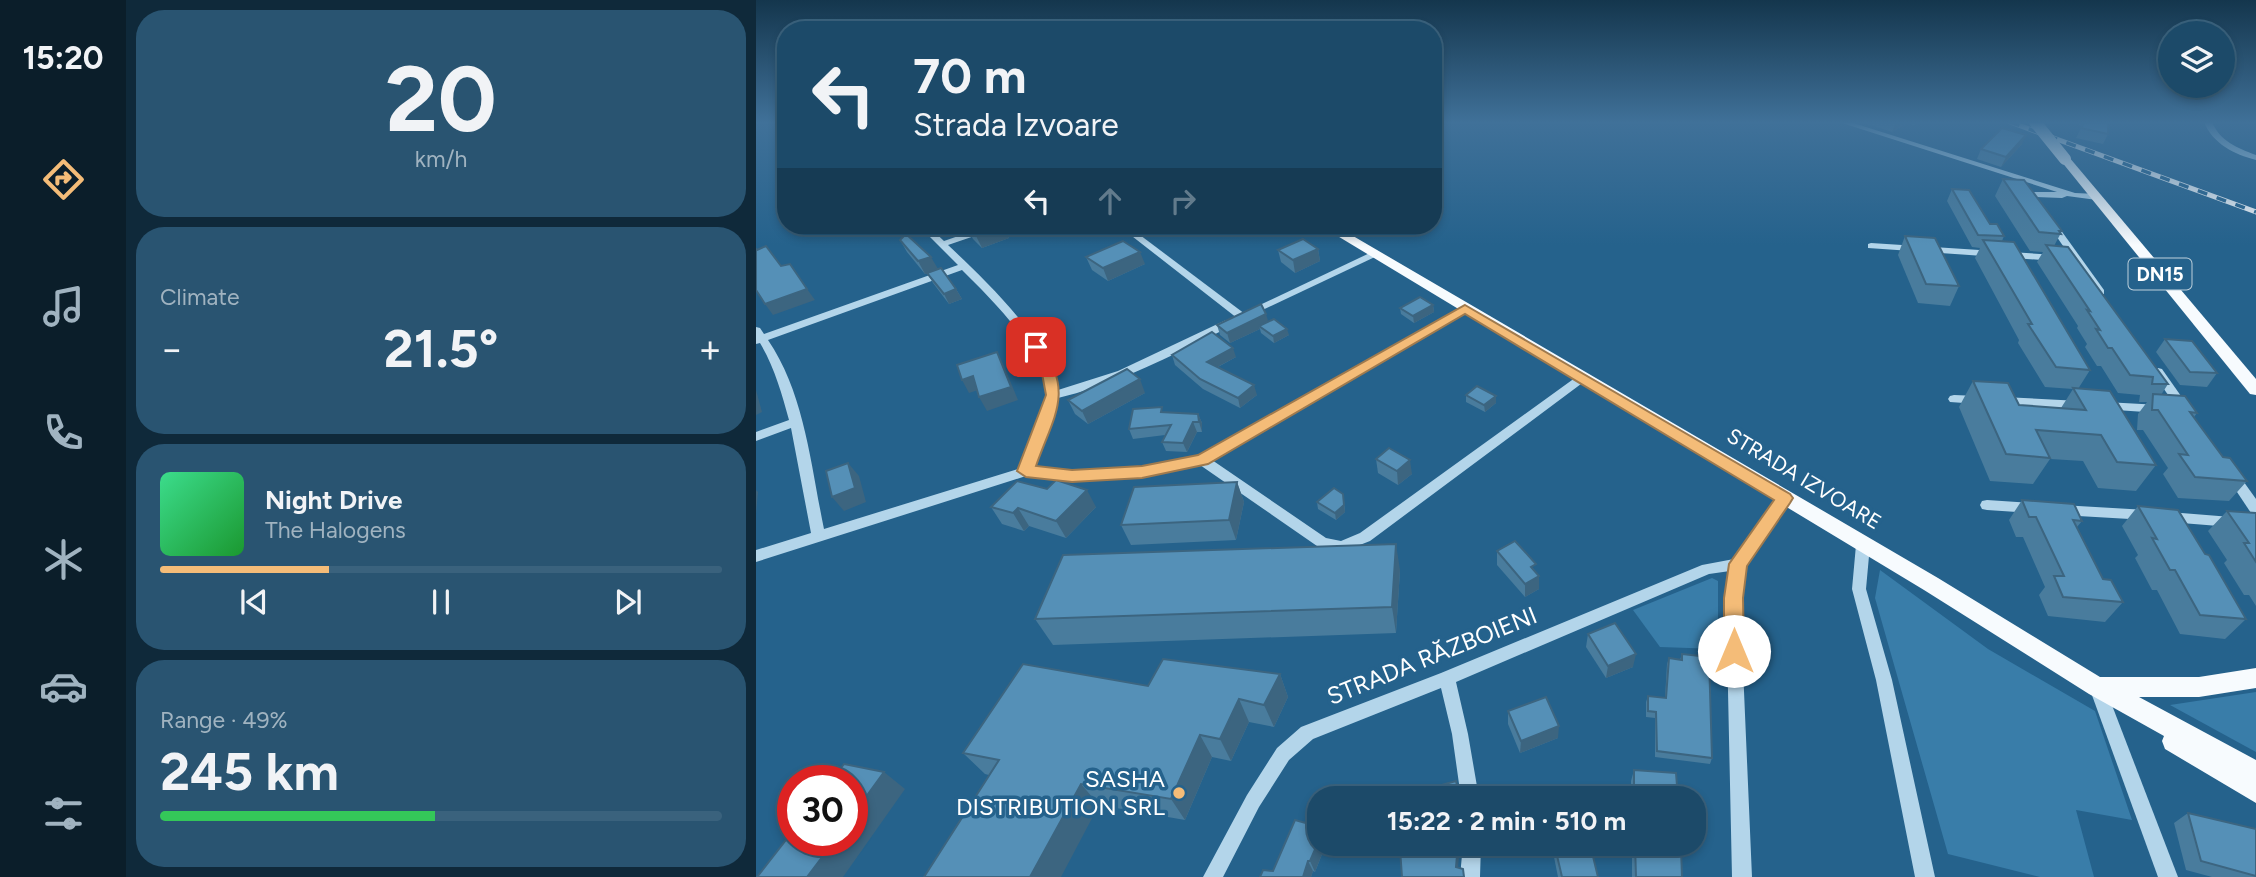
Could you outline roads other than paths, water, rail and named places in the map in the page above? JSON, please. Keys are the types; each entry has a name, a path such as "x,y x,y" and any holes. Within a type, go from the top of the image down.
{"main road":[{"name":"DN15","path":"2068,163 2256,390"},
{"name":"STRADA IZVOARE","path":"1342,235 2097,687 2256,773"},
{"path":"2097,687 2199,687 2256,678"},
{"path":"2097,687 2181,746 2256,790"}],"street":[{"path":"1973,163 2065,192 2097,197"},
{"path":"2037,205 2029,194 2062,195 2065,192"},
{"path":"2045,215 2108,302"},
{"path":"933,235 1036,347 1049,368 1054,395 1026,471"},
{"path":"943,244 969,235"},
{"path":"1135,235 1241,316"},
{"path":"1871,246 2077,259"},
{"path":"1054,395 1097,385 1117,377 1374,254"},
{"path":"818,534 794,422 773,359 758,337 964,266"},
{"path":"756,556 818,534 1026,471 1072,476 1114,474 1142,472 1202,460 1465,309"},
{"path":"2154,367 2192,421"},
{"path":"1202,460 1322,542 1342,547 1353,544 1583,378"},
{"path":"1954,399 2185,410"},
{"path":"756,437 794,422"},
{"path":"2224,465 2256,509"},
{"path":"1742,877 1733,598 1738,564 1784,498"},
{"path":"1987,505 2256,524"},
{"path":"1307,556 1322,542"},
{"path":"1353,544 1353,562"},
{"path":"1863,545 1860,589 1884,680 1925,877"},
{"name":"STRADA RĂZBOIENI","path":"1213,877 1253,801 1283,754 1307,733 1447,678 1707,569 1738,564"},
{"path":"1447,678 1468,786"},
{"path":"2097,687 2168,877"},
{"path":"1470,877 1471,856"}],"railway":[{"path":"2122,163 2256,212"}],"place":[{"name":"SASHA DISTRIBUTION SRL","path":"1179,793"}]}
